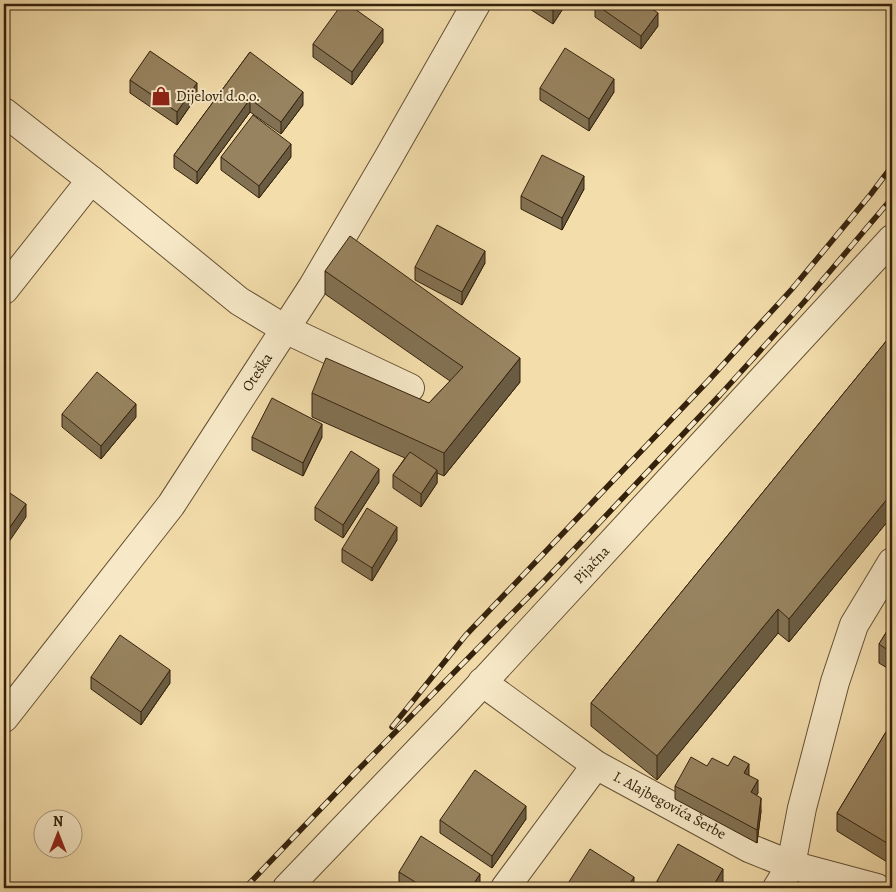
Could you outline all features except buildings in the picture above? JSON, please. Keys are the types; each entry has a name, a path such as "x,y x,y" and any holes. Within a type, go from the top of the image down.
{"street":[{"name":"Oteška","path":"4,718 171,505 314,286 468,8"},
{"path":"4,112 239,300 285,329 410,388"},
{"path":"4,290 91,180"},
{"name":"Pijačna","path":"287,888 448,720 892,239"},
{"path":"777,888 791,865 802,808 835,682 854,626 892,562"},
{"name":"I. Alajbegovića Šerbe","path":"482,682 596,765 749,848 791,865 877,888"},
{"path":"505,888 596,765"}],"railway":[{"path":"392,727 466,635 708,381 792,289 892,166"},
{"path":"245,888 547,578 720,395 804,302 892,198"}],"place":[{"name":"Dijelovi d.o.o.","path":"161,96"}]}
